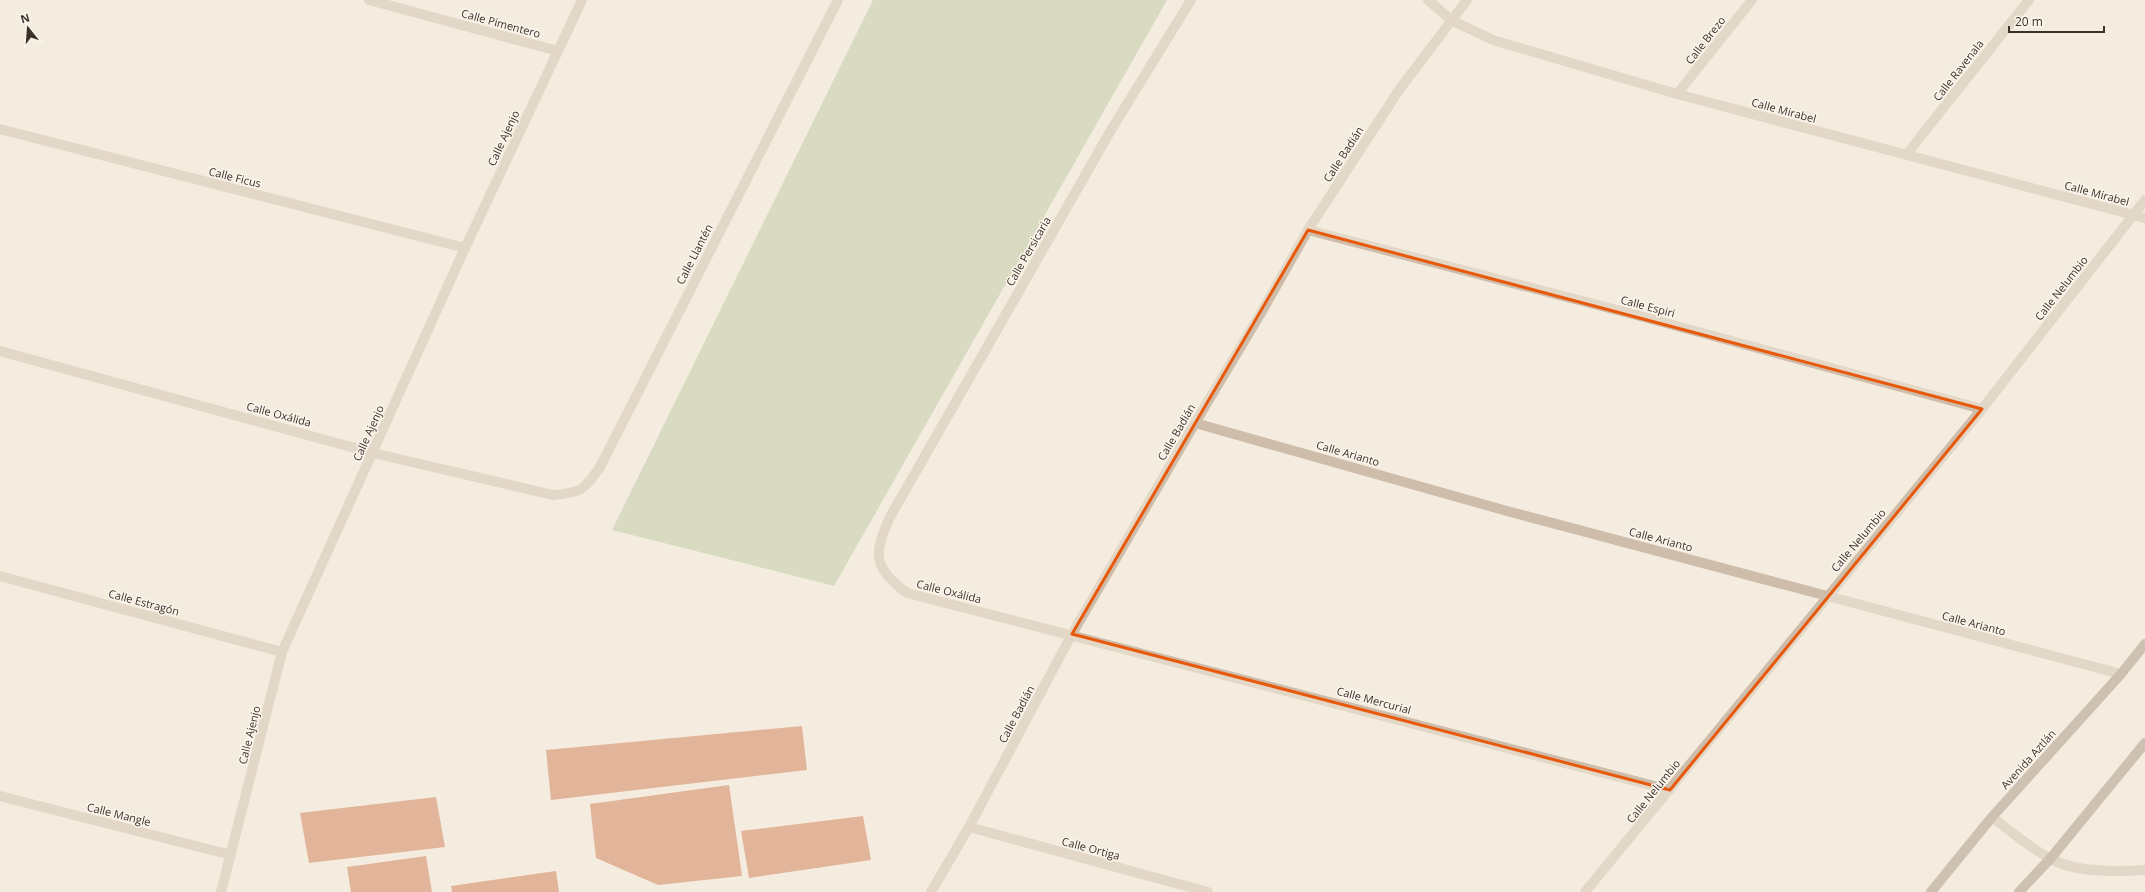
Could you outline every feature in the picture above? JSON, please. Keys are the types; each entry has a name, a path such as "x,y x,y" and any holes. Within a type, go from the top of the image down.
{"main road":[{"name":"Avenida Aztlán","path":"1932,892 1992,817 2121,674 2145,644"},
{"path":"2019,892 2050,859 2145,743"}],"street":[{"name":"Calle Pimentero","path":"369,0 558,51"},
{"name":"Calle Ajenjo","path":"221,892 282,652 317,571 373,453 465,248 582,0"},
{"name":"Calle Llantén","path":"553,495 573,494 587,485 600,467 838,0"},
{"name":"Calle Persicaria","path":"890,517 1111,130 1191,0"},
{"name":"Calle Mirabel","path":"1428,0 1451,20 1493,40 1677,94 2145,218"},
{"name":"Calle Badián","path":"931,892 969,827 1072,634 1261,313 1308,230 1399,90 1467,0"},
{"name":"Calle Brezo","path":"1677,94 1752,0"},
{"name":"Calle Ravenala","path":"1906,155 2029,0"},
{"name":"Calle Ficus","path":"0,129 465,248"},
{"name":"Calle Nelumbio","path":"1585,892 1982,409 2145,200"},
{"name":"Calle Espiri","path":"1308,230 1640,316 1982,409"},
{"name":"Calle Oxálida","path":"0,351 373,453 553,495"},
{"name":"Calle Arianto","path":"1195,423 1515,513 2121,674"},
{"name":"Calle Oxálida","path":"890,517 879,542 879,563 890,580 907,593 1072,634"},
{"name":"Calle Estragón","path":"0,576 282,652"},
{"name":"Calle Mercurial","path":"1072,634 1670,790"},
{"name":"Calle Mangle","path":"0,796 231,855"},
{"path":"1992,817 2050,859 2078,867 2110,872 2145,870"},
{"name":"Calle Ortiga","path":"969,827 1208,892"}],"highlighted area":[{"path":"1308,230 1982,409 1670,790 1072,634"}],"green space":[{"path":"873,0 1167,0 834,586 612,530"}],"building":[{"path":"802,726 807,770 551,800 546,750"},
{"path":"729,785 742,876 658,885 596,858 590,804"},
{"path":"436,797 445,847 309,863 300,813"},
{"path":"863,816 871,860 749,878 741,831"},
{"path":"426,856 432,892 351,892 347,867"},
{"path":"556,871 559,892 452,892 451,886"}]}
